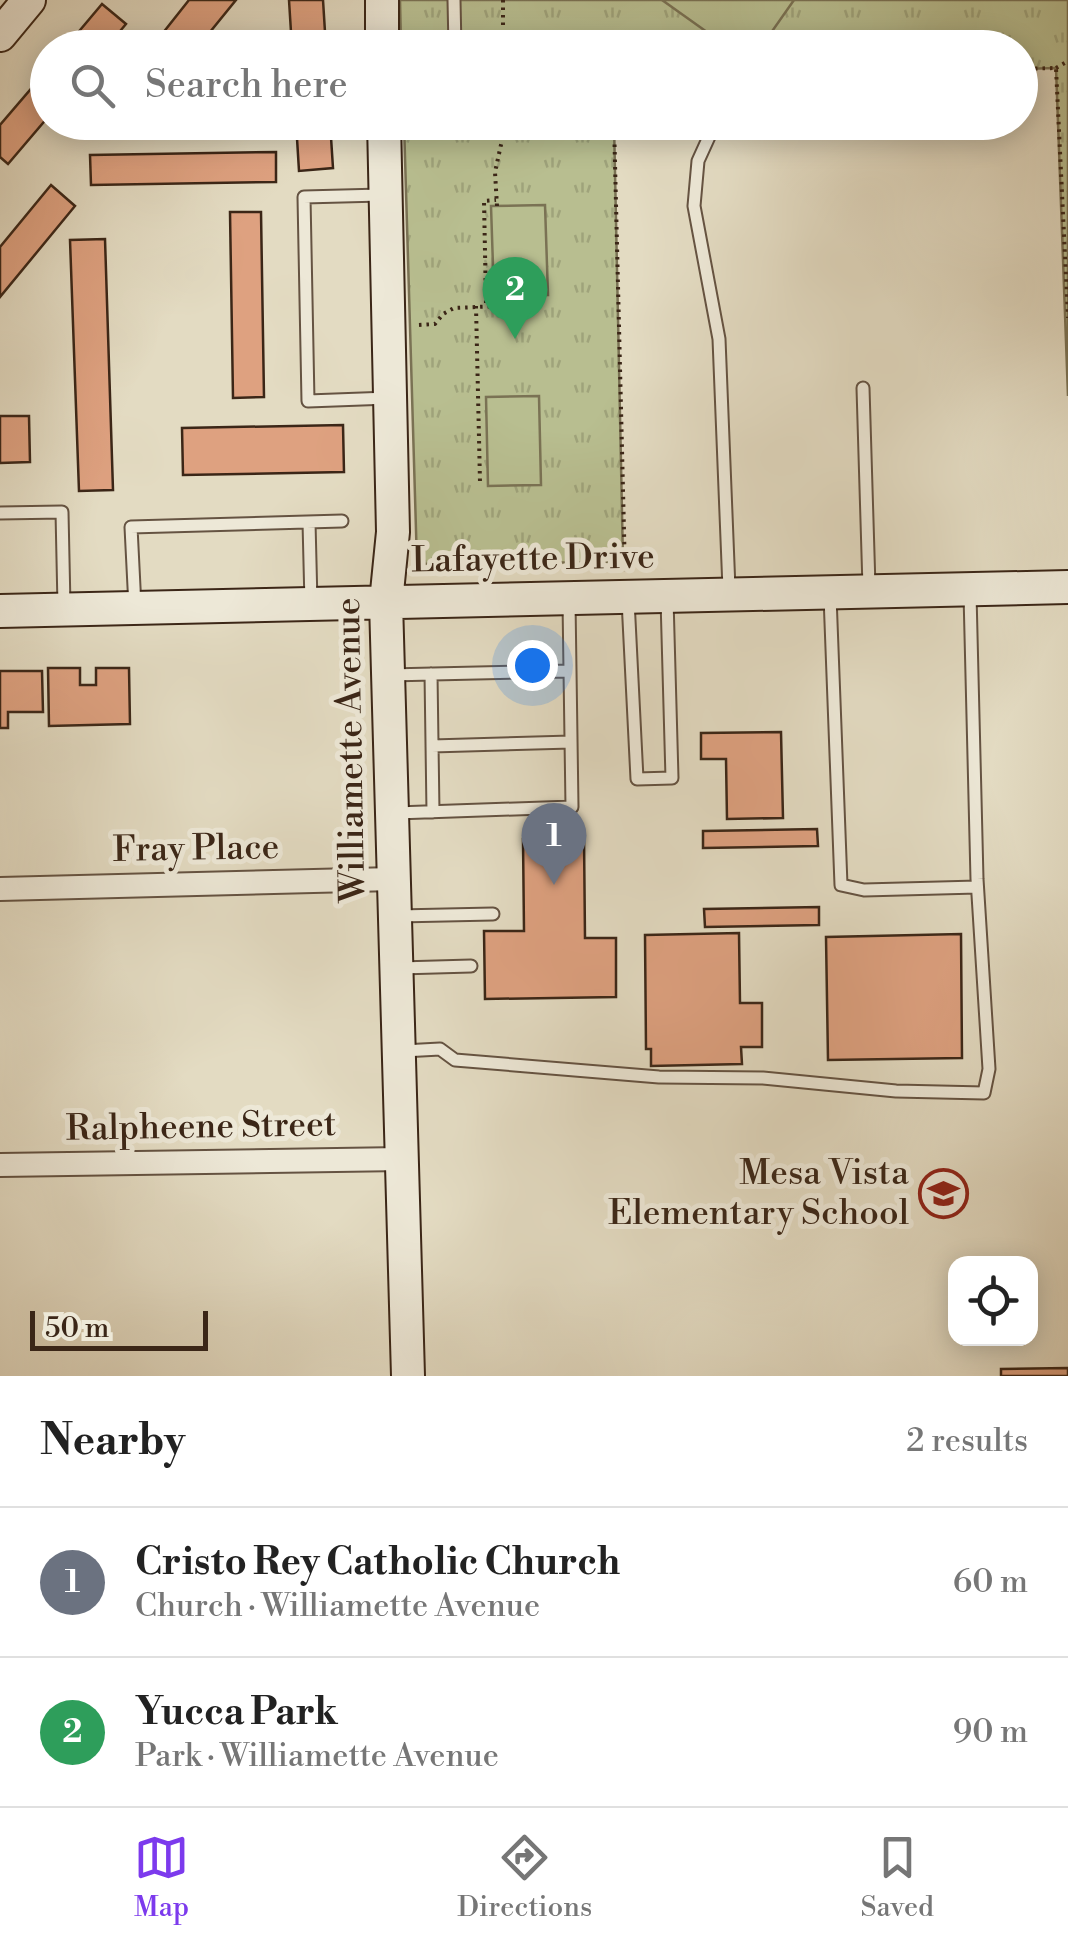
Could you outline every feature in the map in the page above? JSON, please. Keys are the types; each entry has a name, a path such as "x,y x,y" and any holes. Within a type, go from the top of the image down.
{"street":[{"path":"0,35 30,0"},
{"path":"382,0 382,30"},
{"name":"Williamette Avenue","path":"384,140 393,532 386,602 408,1376"},
{"name":"Lafayette Drive","path":"0,611 1068,588"},
{"name":"Fray Place","path":"0,889 393,879"},
{"name":"Ralpheene Street","path":"0,1165 402,1159"}],"lane":[{"path":"454,0 455,30"},
{"path":"708,140 698,161 694,206 719,339 729,594"},
{"path":"385,195 304,196 308,401 390,398"},
{"path":"863,388 869,591"},
{"path":"0,514 62,512 64,609"},
{"path":"134,608 131,527 342,521"},
{"path":"309,522 311,604"},
{"path":"398,1051 440,1049 455,1060 659,1077 762,1078 896,1092 984,1093 990,1068 977,887 970,590"},
{"path":"830,592 841,885 864,890 977,887"},
{"path":"628,596 638,778 672,778 666,596"},
{"path":"391,813 572,807 568,598"},
{"path":"388,676 570,671"},
{"path":"431,674 433,812"},
{"path":"432,746 571,742"},
{"path":"394,916 493,914"},
{"path":"396,968 471,966"}],"path":[{"path":"503,0 504,30"},
{"path":"1038,68 1056,68 1068,61"},
{"path":"1056,68 1068,318"},
{"path":"486,306 484,201 497,203 495,172 502,140"},
{"path":"614,140 623,555 628,596"},
{"path":"419,325 435,324 454,308 544,304"},
{"path":"476,306 480,482"}],"green space":[{"path":"400,0 1068,0 1068,396 1056,68 1038,69 1038,30 401,30"},
{"path":"662,0 794,0 773,30 704,30"},
{"path":"405,140 614,140 623,562 417,564"},
{"path":"545,205 548,295 494,296 491,206"},
{"path":"539,396 541,485 488,486 486,397"}],"building":[{"path":"189,0 236,0 212,30 165,30"},
{"path":"289,0 323,0 325,30 291,30"},
{"path":"102,4 126,24 121,30 80,30"},
{"path":"30,90 30,138 8,164 0,157 0,125"},
{"path":"297,140 331,140 333,168 299,171"},
{"path":"276,152 276,182 91,185 90,155"},
{"path":"51,185 75,206 0,297 0,247"},
{"path":"230,212 261,212 264,397 233,398"},
{"path":"105,239 113,490 79,491 70,240"},
{"path":"0,416 29,416 30,462 0,463"},
{"path":"343,425 344,472 183,475 182,428"},
{"path":"48,668 80,668 80,685 96,685 96,668 129,668 130,724 49,726"},
{"path":"0,671 42,671 43,712 8,712 8,728 0,728"},
{"path":"781,732 783,818 727,819 726,759 701,759 701,733"},
{"path":"817,829 818,846 703,848 703,831"},
{"path":"584,838 585,938 616,938 616,997 485,999 484,931 524,931 523,839"},
{"path":"819,907 819,925 705,927 704,909"},
{"path":"739,933 740,1003 762,1003 762,1047 741,1047 742,1064 651,1066 651,1049 646,1049 645,935"},
{"path":"961,934 962,1058 828,1060 826,937"},
{"path":"1068,1368 1068,1376 1001,1376 1001,1369"}],"place":[{"name":"Yucca Park","path":"515,339"},
{"name":"Cristo Rey Catholic Church","path":"554,885"},
{"name":"Mesa Vista Elementary School","path":"944,1193"}]}
